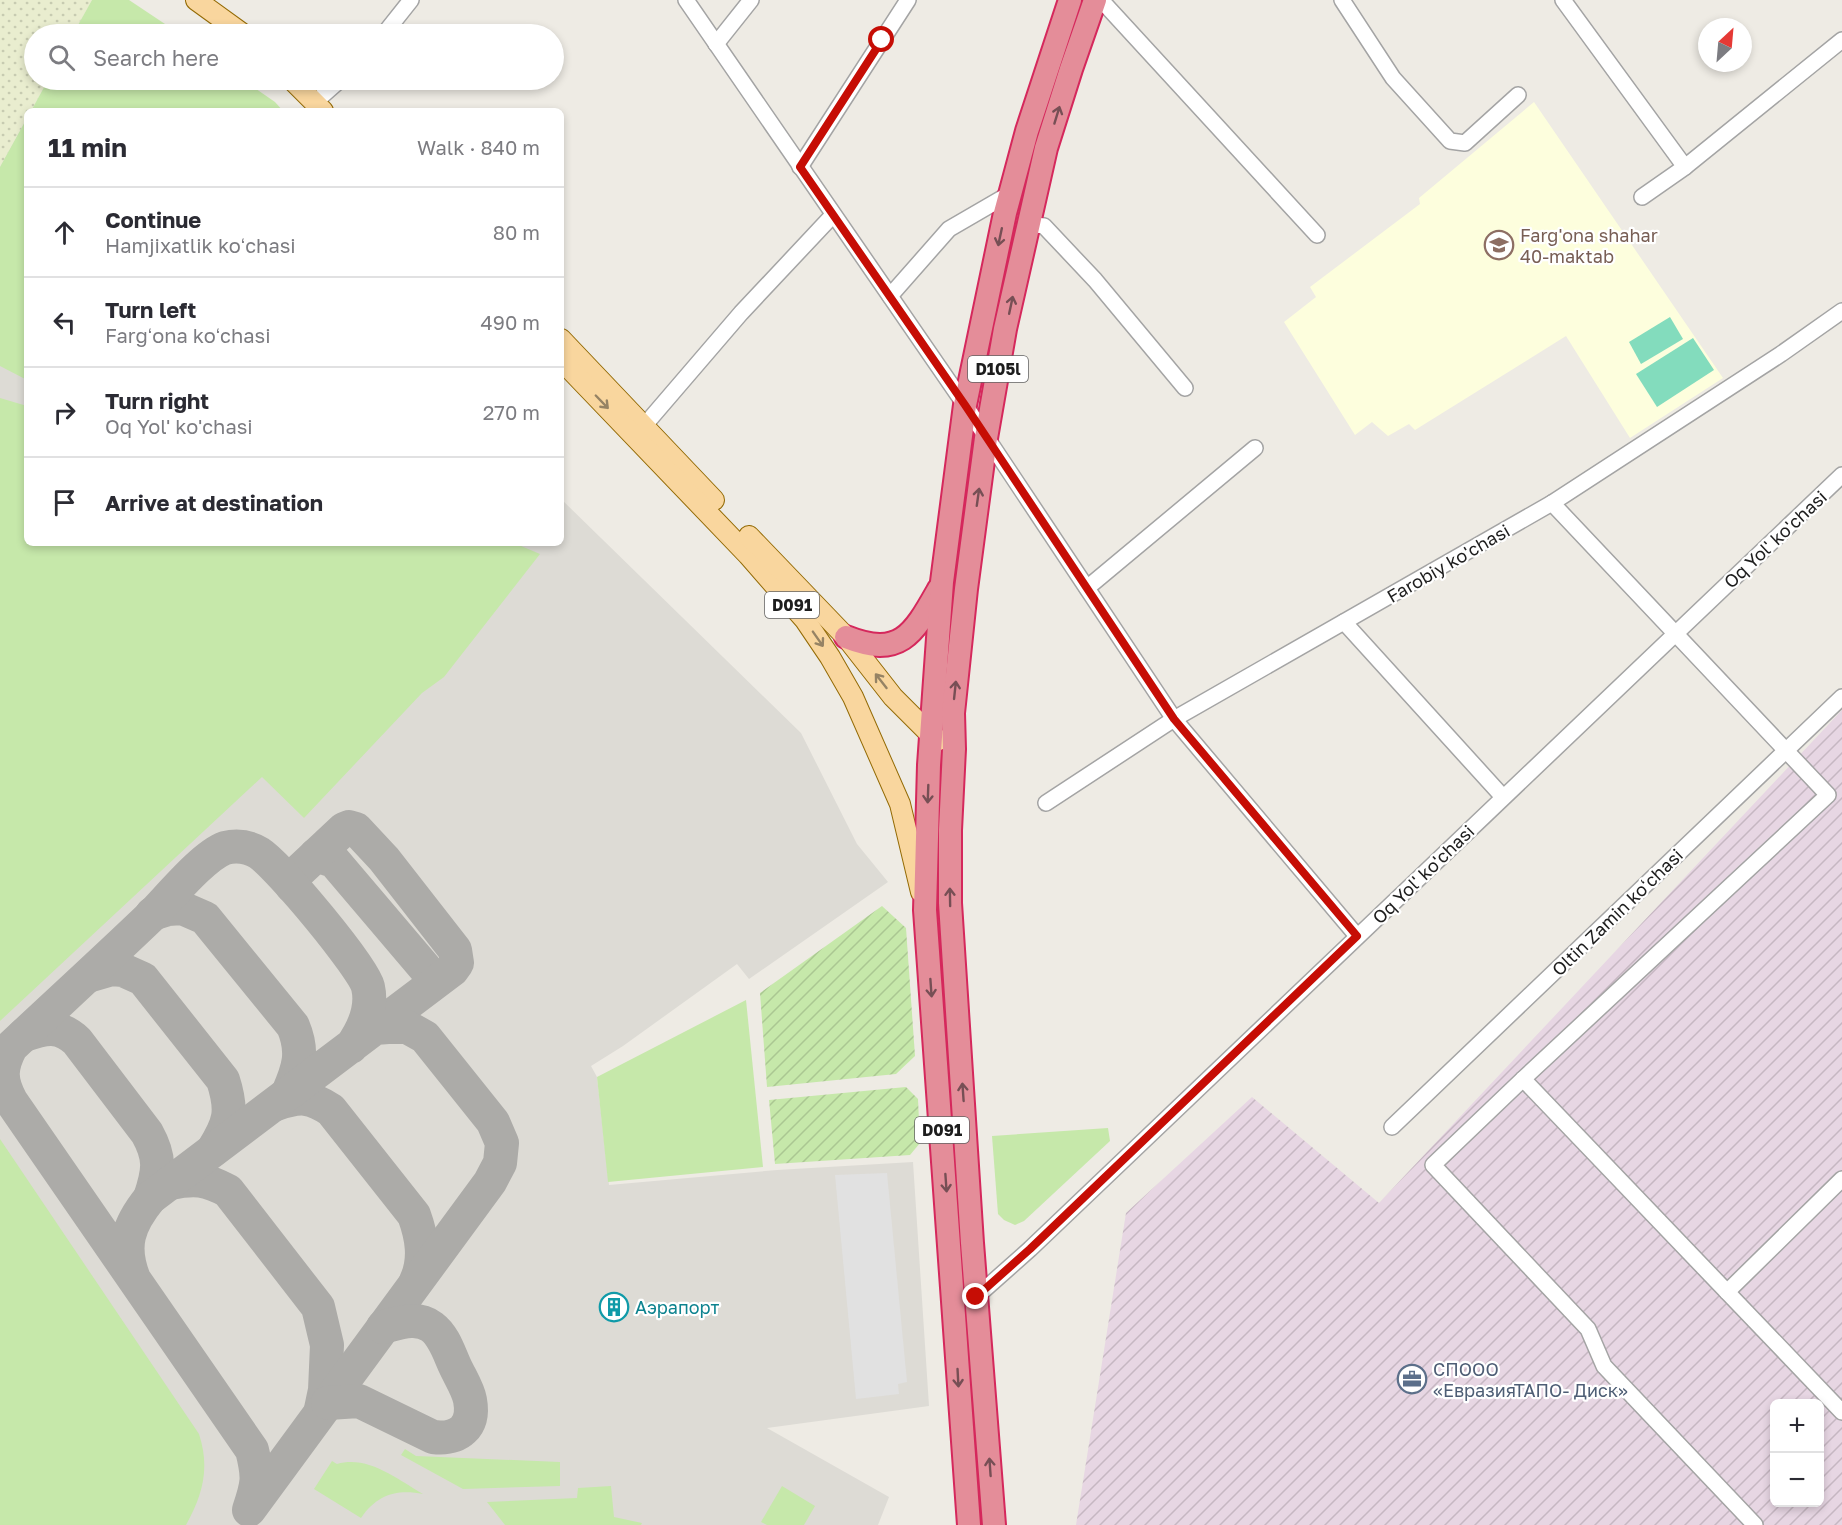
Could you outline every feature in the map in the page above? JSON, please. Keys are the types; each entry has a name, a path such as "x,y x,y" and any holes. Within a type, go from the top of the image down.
{"highway":[{"name":"D105l","path":"931,735 942,582 965,405 983,312 1027,131 1070,0"},
{"name":"D105l","path":"954,749 953,712 966,589 986,438 1005,329 1046,148 1095,0"},
{"path":"846,637 865,644 893,644 906,638 924,615 942,582"},
{"name":"D091","path":"931,735 926,910 969,1525"},
{"name":"D091","path":"954,749 950,830 950,903 976,1297 994,1525"}],"main road":[{"path":"203,2 230,24"},
{"path":"302,90 321,108"},
{"name":"D091","path":"564,342 846,637 893,697 931,735 954,749"},
{"name":"D091","path":"564,363 748,555 805,621 830,657 854,697 900,804 926,910"}],"street":[{"path":"392,24 411,0"},
{"path":"686,0 965,405 1174,719 1357,936"},
{"path":"716,44 751,0"},
{"path":"800,167 908,0"},
{"path":"1101,0 1317,235"},
{"path":"1342,0 1394,78 1450,141 1465,143 1518,95"},
{"path":"1563,0 1685,167"},
{"path":"1642,197 1685,167 1842,40"},
{"path":"321,108 333,90"},
{"path":"890,296 949,229 1011,193"},
{"path":"644,426 741,313 833,215"},
{"path":"1028,224 1044,226 1095,280 1185,388"},
{"name":"Farobiy ko'chasi","path":"1046,803 1174,719 1552,503 1762,367 1842,311"},
{"path":"1087,588 1255,447"},
{"name":"Oq Yol' ko'chasi","path":"976,1297 1056,1225 1842,475"},
{"path":"1552,503 1828,795 1433,1165 1587,1329 1604,1366 1755,1525"},
{"path":"1344,622 1503,797"},
{"name":"Oltin Zamin koʻchasi","path":"1392,1127 1842,697"},
{"path":"1523,1079 1842,1412"},
{"path":"1727,1292 1842,1179"},
{"path":"954,1304 976,1297"}],"shaded area":[{"path":"0,0 92,0 79,24 24,24 24,90 43,90 33,108 24,108 24,123 0,167"},
{"name":"Farg'ona shahar 40-maktab","path":"1534,102 1723,378 1630,438 1566,336 1415,430 1409,424 1388,436 1372,422 1355,435 1284,322 1316,297 1310,287 1420,204 1419,198"},
{"path":"24,123 24,546 564,546 564,502 801,733 857,844 888,882 749,979 737,964 623,1046 591,1066 597,1077 609,1185 777,1170 913,1162 929,1406 767,1428 889,1497 878,1525 0,1525 0,167"},
{"path":"1842,710 1842,1525 1076,1525 1126,1213 1252,1097 1379,1203"},
{"path":"887,1173 907,1382 898,1384 899,1394 856,1399 835,1175"}],"green space":[{"path":"92,0 129,0 165,24 79,24"},
{"path":"43,90 258,90 280,108 33,108"},
{"path":"24,123 24,378 0,366 0,167"},
{"path":"1670,317 1683,339 1641,364 1629,342"},
{"path":"1693,338 1714,370 1657,407 1636,374"},
{"path":"0,398 24,405 24,546 521,546 540,554 444,677 422,693 304,818 262,777 0,1021"},
{"path":"882,906 906,928 915,1056 896,1074 767,1087 760,993"},
{"path":"746,1000 763,1167 608,1182 597,1077"},
{"path":"906,1087 918,1099 920,1143 910,1155 775,1164 769,1100"},
{"path":"1108,1128 1110,1141 1024,1221 1015,1225 998,1214 992,1136"},
{"path":"0,1139 199,1434 204,1458 203,1481 197,1502 186,1525 0,1525"},
{"path":"405,1449 416,1456 560,1462 560,1486 463,1489 401,1455"},
{"path":"332,1461 337,1464 349,1462 371,1466 423,1494 404,1492 388,1496 374,1504 361,1518 314,1489"},
{"path":"611,1486 614,1517 642,1523 641,1525 505,1525 487,1502 577,1498 578,1488"},
{"path":"782,1486 815,1506 804,1525 767,1525 761,1522"}],"taxiway":[{"path":"292,886 293,878 297,873 344,829 349,827 356,829 384,859 455,950 457,963 452,970 375,1028"},
{"path":"134,1279 128,1256 129,1236 136,1217 150,1198 375,1028 407,1027 425,1037 493,1122 502,1143 500,1163 490,1182 249,1510 256,1480 252,1450 11,1101 3,1080 3,1068 11,1047 151,916 186,878 216,852 234,847 255,851 269,862 319,917 363,976 368,987 368,1011 363,1026 359,1034 355,1040 351,1047"},
{"path":"316,855 334,861 430,974 430,986"},
{"path":"152,914 182,908 205,918 293,1026 299,1060 288,1093"},
{"path":"88,976 112,969 123,970 143,979 223,1080 229,1109 223,1132 213,1150"},
{"path":"24,1035 52,1029 64,1032 77,1041 152,1142 157,1172 150,1198"},
{"path":"276,1104 305,1099 317,1102 331,1110 414,1215 422,1248 421,1264 416,1281"},
{"path":"170,1183 187,1180 200,1181 228,1191 318,1307 327,1345 325,1390 321,1409"},
{"path":"328,1403 359,1401 433,1437 450,1436 463,1430 470,1418 469,1396 440,1335 432,1327 414,1321 383,1327"}],"place":[{"name":"Farg'ona shahar 40-maktab","path":"1499,245"},
{"name":"Аэрапорт","path":"614,1307"},
{"name":"СПООО «ЕвразияТАПО- Диск»","path":"1412,1379"}],"route":[{"path":"882,40 800,167 965,405 1174,719 1357,936 1199,1089 976,1297"}]}
